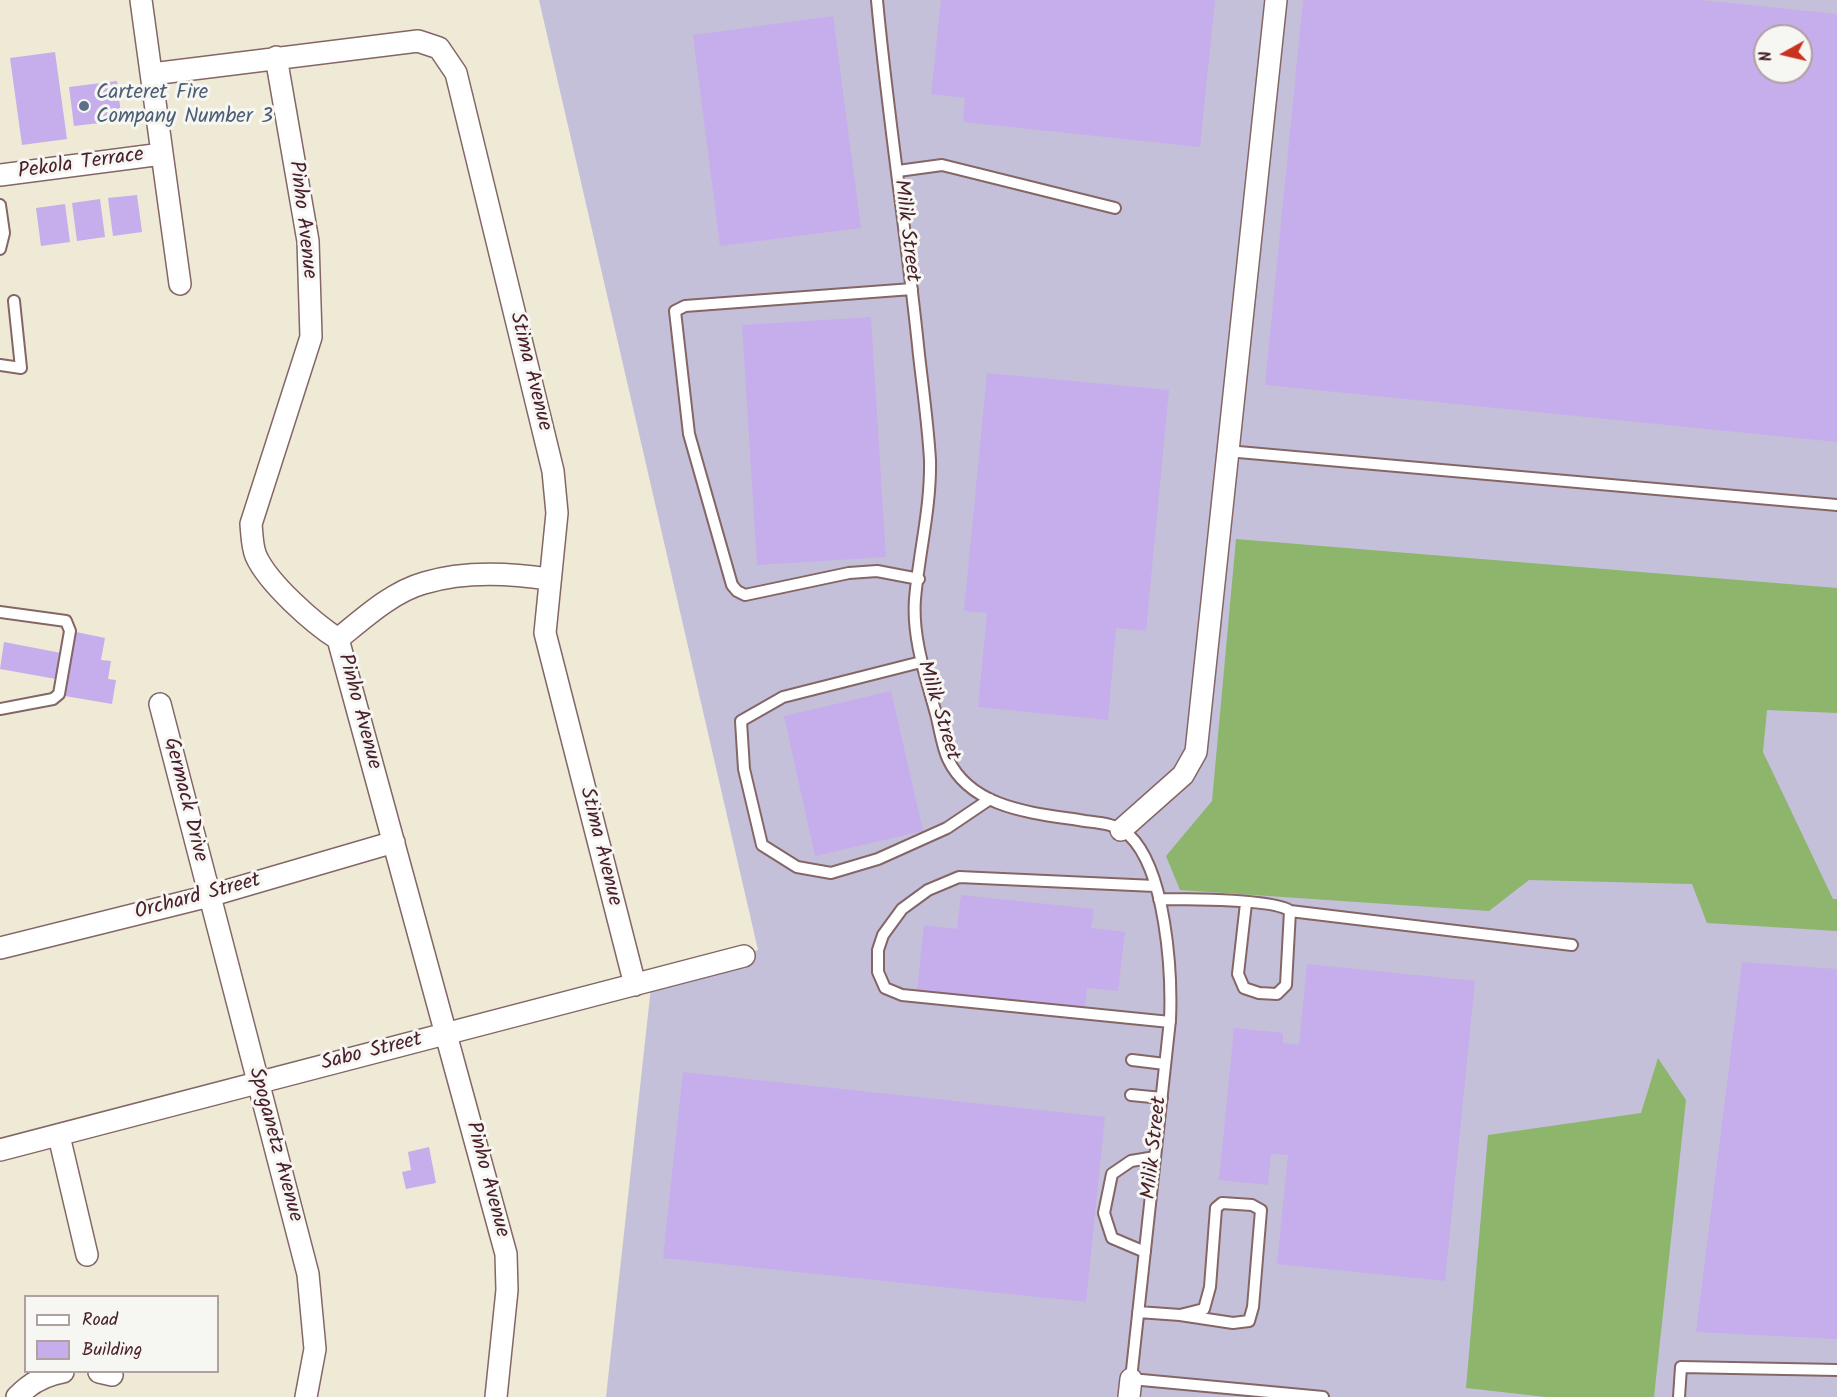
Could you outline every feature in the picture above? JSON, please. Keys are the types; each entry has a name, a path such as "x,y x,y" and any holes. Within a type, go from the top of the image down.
{"street":[{"path":"141,0 180,284"},
{"path":"1121,830 1183,775 1196,752 1276,0"},
{"name":"Stima Avenue","path":"152,74 418,41 439,48 456,73 553,471 557,513 545,633 635,985"},
{"name":"Pinho Avenue","path":"276,57 308,241 311,337 250,524 255,554 264,570 316,624 338,639 506,1254 507,1290 496,1397"},
{"name":"Pekola Terrace","path":"0,176 162,154"},
{"path":"338,639 389,600 424,582 490,575 519,575 549,579"},
{"name":"Germack Drive","path":"160,704 209,896"},
{"name":"Orchard Street","path":"0,948 209,896 394,842"},
{"name":"Spoganetz Avenue","path":"209,896 308,1274 315,1349 306,1397"},
{"name":"Sabo Street","path":"0,1150 744,956"},
{"path":"59,1136 87,1255"},
{"path":"17,1397 25,1388 56,1373"}],"lane":[{"name":"Milik Street","path":"877,0 930,459 929,506 915,599 916,629 921,662 948,758 961,781 976,794 1026,812 1112,825 1129,834 1142,853 1159,899 1172,980 1170,1022 1130,1388"},
{"path":"898,171 942,165 1115,208"},
{"path":"0,205 4,233 0,249"},
{"path":"912,289 685,306 675,311 690,434 732,585 736,591 745,595 849,573 877,571 919,579"},
{"path":"0,365 21,368 14,301"},
{"path":"1227,451 1837,505"},
{"path":"0,612 66,621 70,631 59,694 53,699 0,709"},
{"path":"921,662 783,697 741,720 744,769 762,845 797,867 831,873 878,858 947,828 990,799"},
{"path":"1155,886 959,877 928,890 902,909 883,934 878,951 878,972 885,988 902,995 1170,1022"},
{"path":"1159,899 1285,907 1290,911 1572,945"},
{"path":"1246,903 1238,974 1244,988 1259,993 1277,994 1286,985 1290,911"},
{"path":"1132,1060 1166,1064"},
{"path":"1131,1095 1162,1098"},
{"path":"1145,1252 1112,1238 1104,1213 1112,1174 1131,1161 1155,1157"},
{"path":"1138,1312 1180,1315 1233,1323 1249,1321 1253,1307 1261,1210 1239,1204 1222,1203 1216,1208 1210,1287 1204,1309 1180,1315"},
{"path":"1678,1397 1682,1367 1837,1370"},
{"path":"1130,1388 1323,1397"}],"shaded area":[{"path":"539,0 1837,0 1837,1397 606,1397 652,978 758,950"}],"green space":[{"path":"1236,539 1837,588 1837,713 1767,710 1763,752 1833,899 1837,899 1837,931 1707,923 1692,884 1529,880 1489,911 1180,890 1166,856 1212,801"},
{"path":"1658,1058 1686,1100 1654,1397 1546,1397 1466,1388 1488,1135 1641,1113"}],"building":[{"path":"941,0 1215,0 1200,147 963,122 965,98 931,94"},
{"path":"1303,0 1701,0 1837,14 1837,442 1265,385"},
{"path":"833,16 861,228 720,246 693,35"},
{"path":"55,52 67,139 22,145 10,58"},
{"path":"117,81 121,114 115,115 116,121 105,122 105,116 99,117 100,123 74,126 69,87"},
{"path":"137,195 142,232 113,236 108,198"},
{"path":"100,199 105,237 77,241 72,203"},
{"path":"65,204 70,242 41,246 36,208"},
{"path":"871,317 886,557 757,565 742,325"},
{"path":"987,373 1169,390 1146,631 1116,628 1108,720 978,707 987,613 964,611"},
{"path":"76,632 105,638 101,660 111,661 108,679 116,680 112,704 65,696"},
{"path":"4,642 61,653 56,679 0,669"},
{"path":"891,691 923,831 815,856 784,716"},
{"path":"961,895 1094,909 1091,928 1125,932 1118,991 1087,988 1085,1009 917,990 924,925 957,929"},
{"path":"1742,962 1837,969 1837,1339 1696,1332"},
{"path":"1307,964 1475,981 1445,1281 1277,1264 1288,1155 1271,1154 1268,1185 1219,1180 1234,1028 1283,1033 1283,1043 1299,1045"},
{"path":"683,1072 1105,1117 1086,1302 663,1258"},
{"path":"429,1147 436,1183 406,1189 402,1172 411,1170 408,1152"}],"place":[{"name":"Carteret Fire Company Number 3","path":"84,106"}]}
